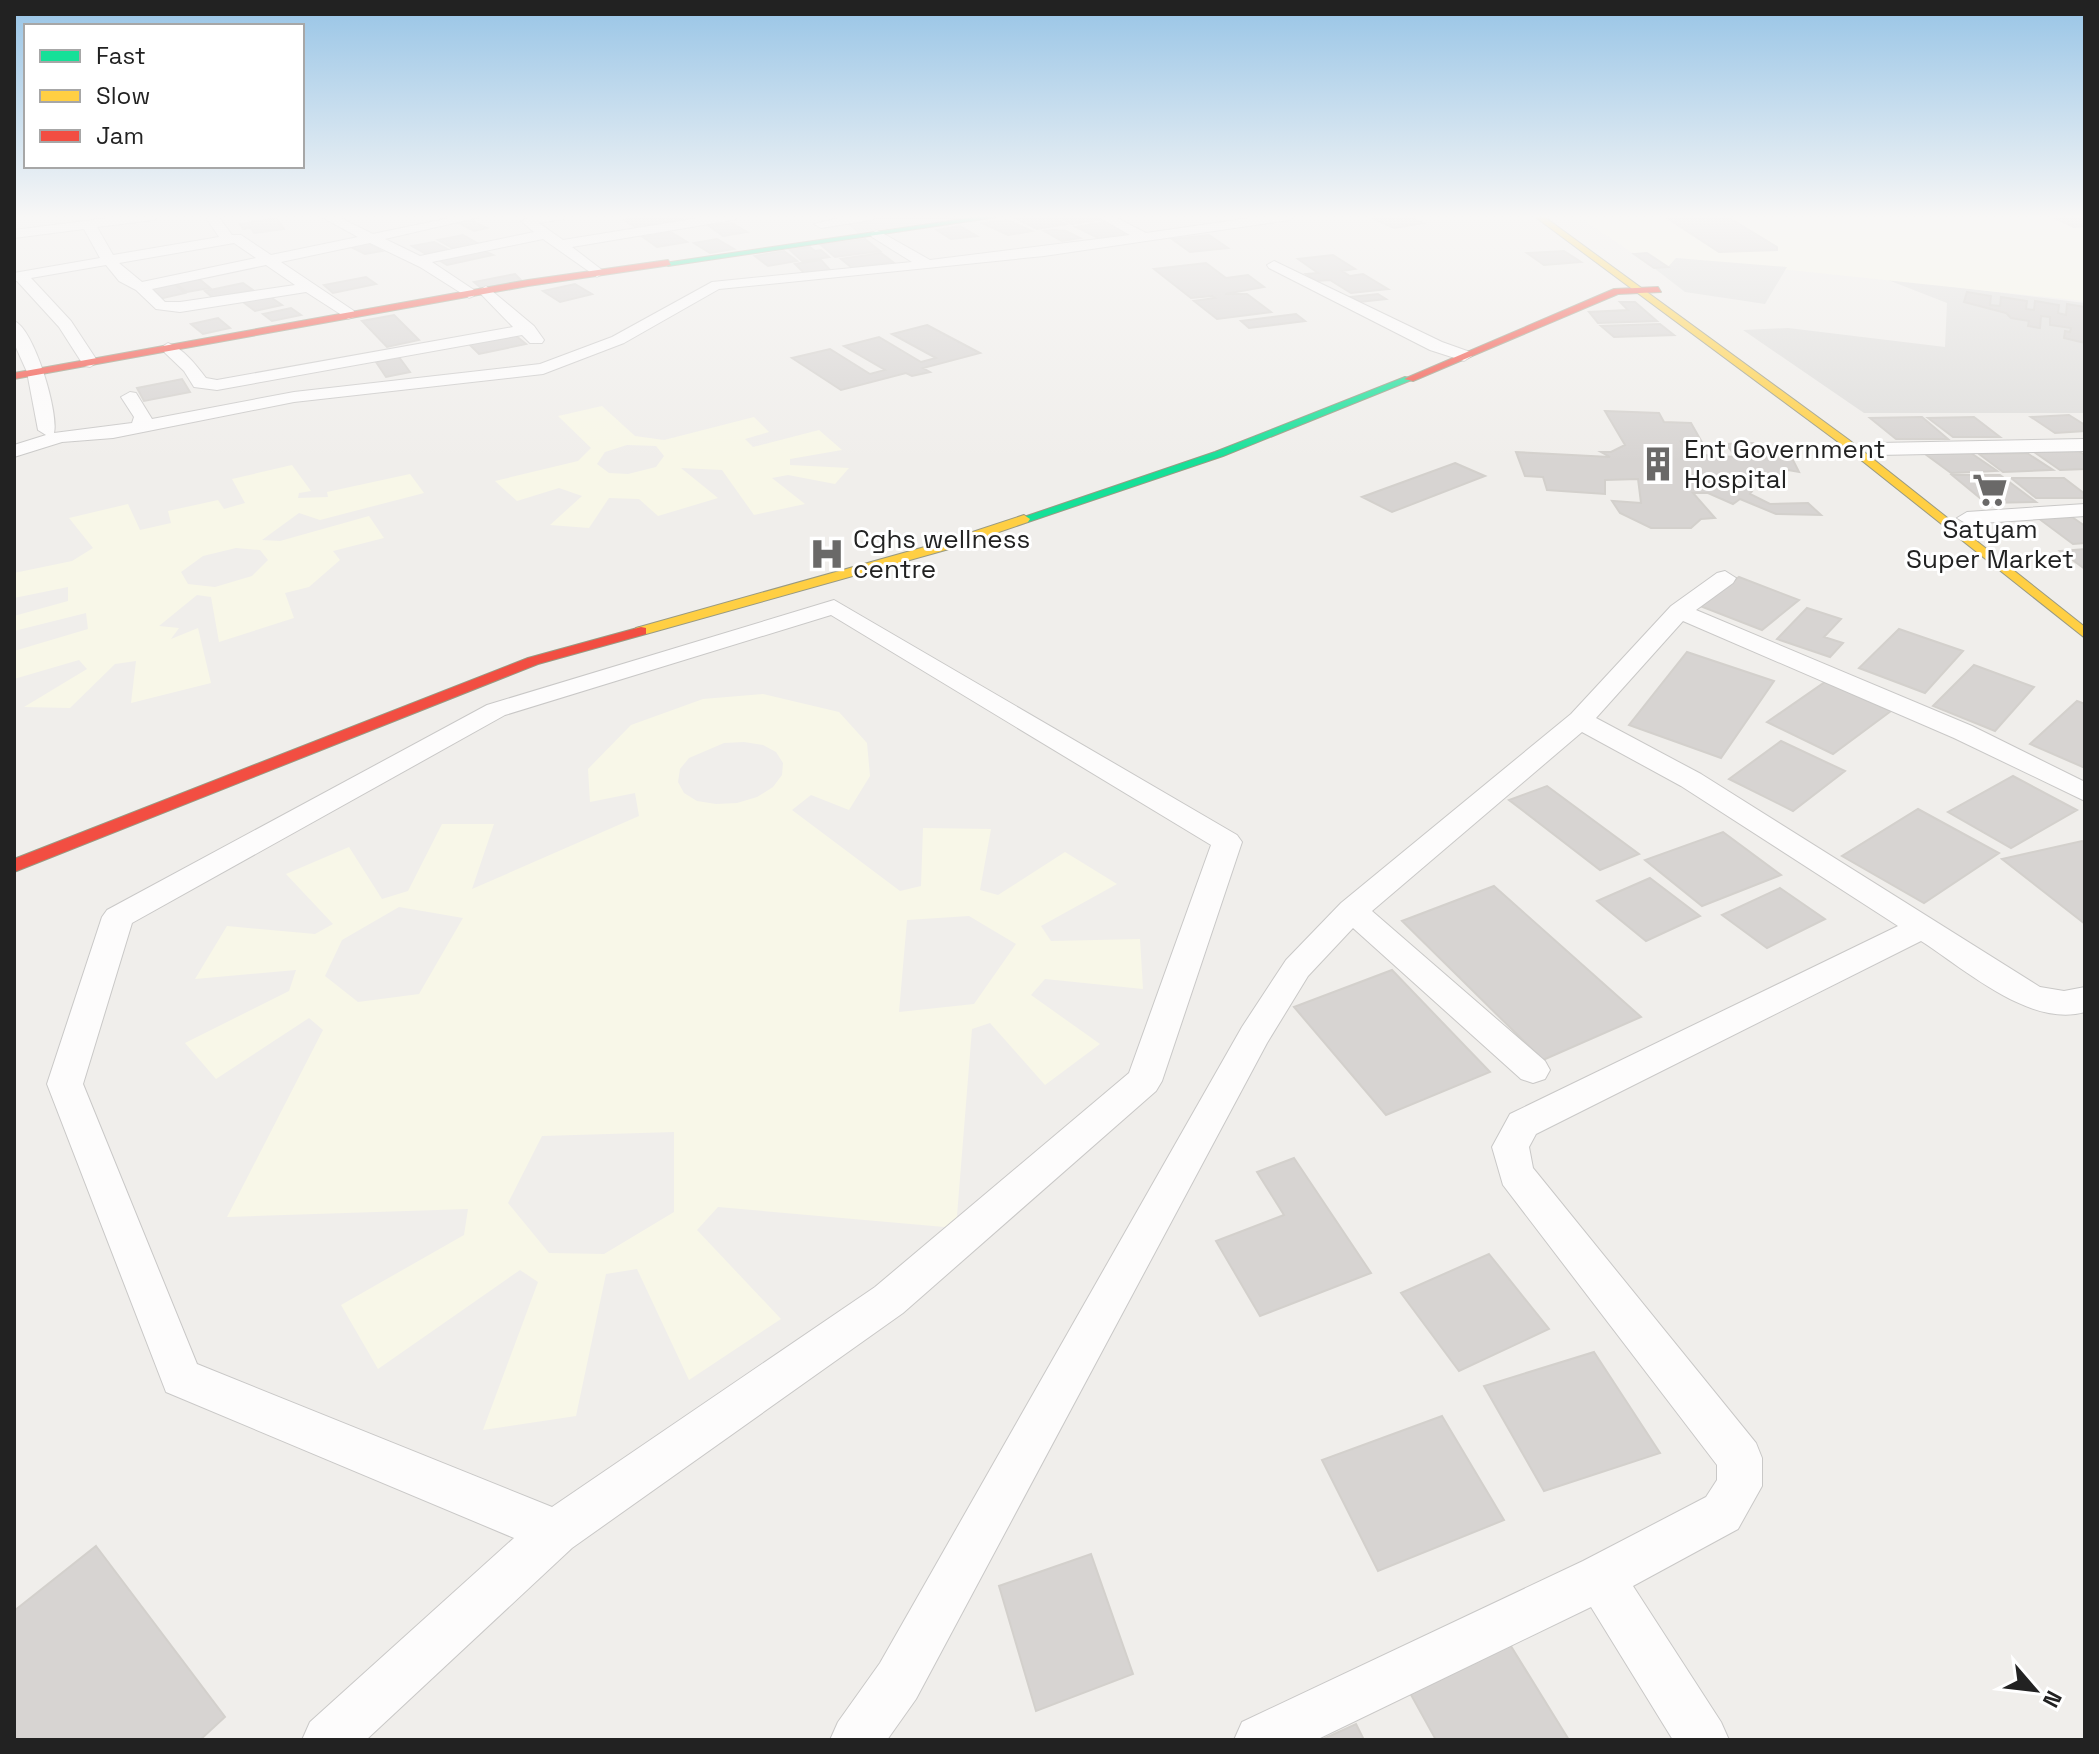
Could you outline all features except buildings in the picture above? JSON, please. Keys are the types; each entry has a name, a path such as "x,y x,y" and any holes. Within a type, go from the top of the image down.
{"street":[{"path":"39,298 65,324 90,362"},
{"path":"152,298 161,306 180,307 239,298"},
{"path":"325,298 348,314"},
{"path":"14,376 443,298"},
{"path":"486,298 528,329 548,356"},
{"path":"14,451 60,437 140,426 294,397 543,369 618,340 690,298"},
{"path":"1342,298 1456,353"},
{"path":"14,866 533,661 944,546 1219,454 1328,413 1552,311 1595,298"},
{"path":"1659,298 2085,634"},
{"path":"1660,298 1878,449 2038,572"},
{"path":"14,326 36,372 47,430"},
{"path":"168,348 190,368 200,383 217,385 528,329"},
{"path":"1004,506 1214,440 1456,353"},
{"path":"130,397 143,417 140,426"},
{"path":"1878,449 2085,445"},
{"path":"1967,518 2085,510"},
{"path":"856,1740 898,1681 1254,1036 1297,968 1352,910 1580,720 1679,611 1725,578"},
{"path":"328,1740 556,1532 889,1300 1144,1081 1227,842 834,607 496,710 118,917 65,1084 181,1378 556,1532"},
{"path":"1679,611 1963,732 2085,793"},
{"path":"1580,720 1691,780 2028,995 2056,1003 2085,999"},
{"path":"1352,910 1533,1070"},
{"path":"1260,1740 1600,1578 1722,1513 1739,1486 1740,1458 1516,1174 1510,1147 1523,1124 1922,927"},
{"path":"1600,1578 1703,1740"}],"shaded area":[{"path":"1724,298 1769,298 1765,304"},
{"path":"1934,298 2043,298 2085,303 2085,413 1864,413 1743,330 1788,328 1945,347 1947,303"},
{"path":"2055,298 2085,298 2085,301"},
{"path":"602,406 635,436 664,440 754,417 769,432 745,439 753,447 819,430 842,450 790,459 790,465 849,468 835,484 788,475 772,478 805,504 754,515 722,470 681,468 718,498 658,516 639,499 609,498 589,528 550,525 582,496 559,488 517,501 495,481 578,461 591,448 558,416","holes":["627,445 656,446 664,456 656,467 628,474 609,473 597,464 605,452"]},
{"path":"292,465 311,491 299,493 298,498 328,497 327,492 410,474 424,493 320,520 299,513 262,540 280,541 369,516 384,538 333,551 340,560 309,587 285,593 294,618 219,642 211,597 197,595 159,626 179,628 171,639 198,628 211,683 131,703 136,661 115,664 70,708 24,707 87,669 79,660 14,679 14,651 88,629 86,613 14,631 14,616 68,601 68,587 14,598 14,573 72,561 93,548 69,518 128,504 140,530 171,523 168,511 218,500 224,509 245,503 232,479","holes":["236,548 260,550 268,560 252,576 215,587 188,584 181,572 203,556"]},
{"path":"763,694 839,712 867,743 870,776 849,810 811,795 792,810 900,891 921,886 923,828 991,829 980,890 998,895 1065,852 1117,884 1041,926 1051,941 1140,939 1143,989 1045,979 1031,995 1100,1044 1045,1085 990,1023 972,1029 956,1228 718,1207 697,1230 781,1319 689,1380 637,1269 606,1274 576,1416 483,1430 538,1282 520,1270 378,1369 341,1305 464,1235 468,1209 227,1217 323,1030 309,1018 216,1079 185,1043 289,991 296,970 195,979 227,926 315,934 333,924 286,874 349,847 382,899 408,891 442,824 494,824 472,889 639,816 635,793 590,802 588,769 631,725 703,699","holes":["724,743 763,745 776,752 783,763 782,775 773,787 757,797 737,803 697,801 684,793 678,782 680,769 689,758","399,907 463,918 419,994 358,1002 325,976 342,940","969,916 1016,944 974,1004 899,1012 907,920","674,1132 674,1212 604,1254 549,1253 508,1203 542,1136"]}],"traffic: fast":[{"path":"1024,519 1219,454 1409,379"}],"traffic: slow":[{"path":"1649,298 1845,442 2085,634"},
{"path":"641,631 944,546 1024,519"}],"traffic: jam":[{"path":"14,376 446,298"},
{"path":"1409,379 1601,298"},
{"path":"14,866 533,661 641,631"}],"place":[{"name":"Ent Government Hospital","path":"1658,464"},
{"name":"Satyam Super Market","path":"1990,490"},
{"name":"Cghs wellness centre","path":"827,554"}]}
